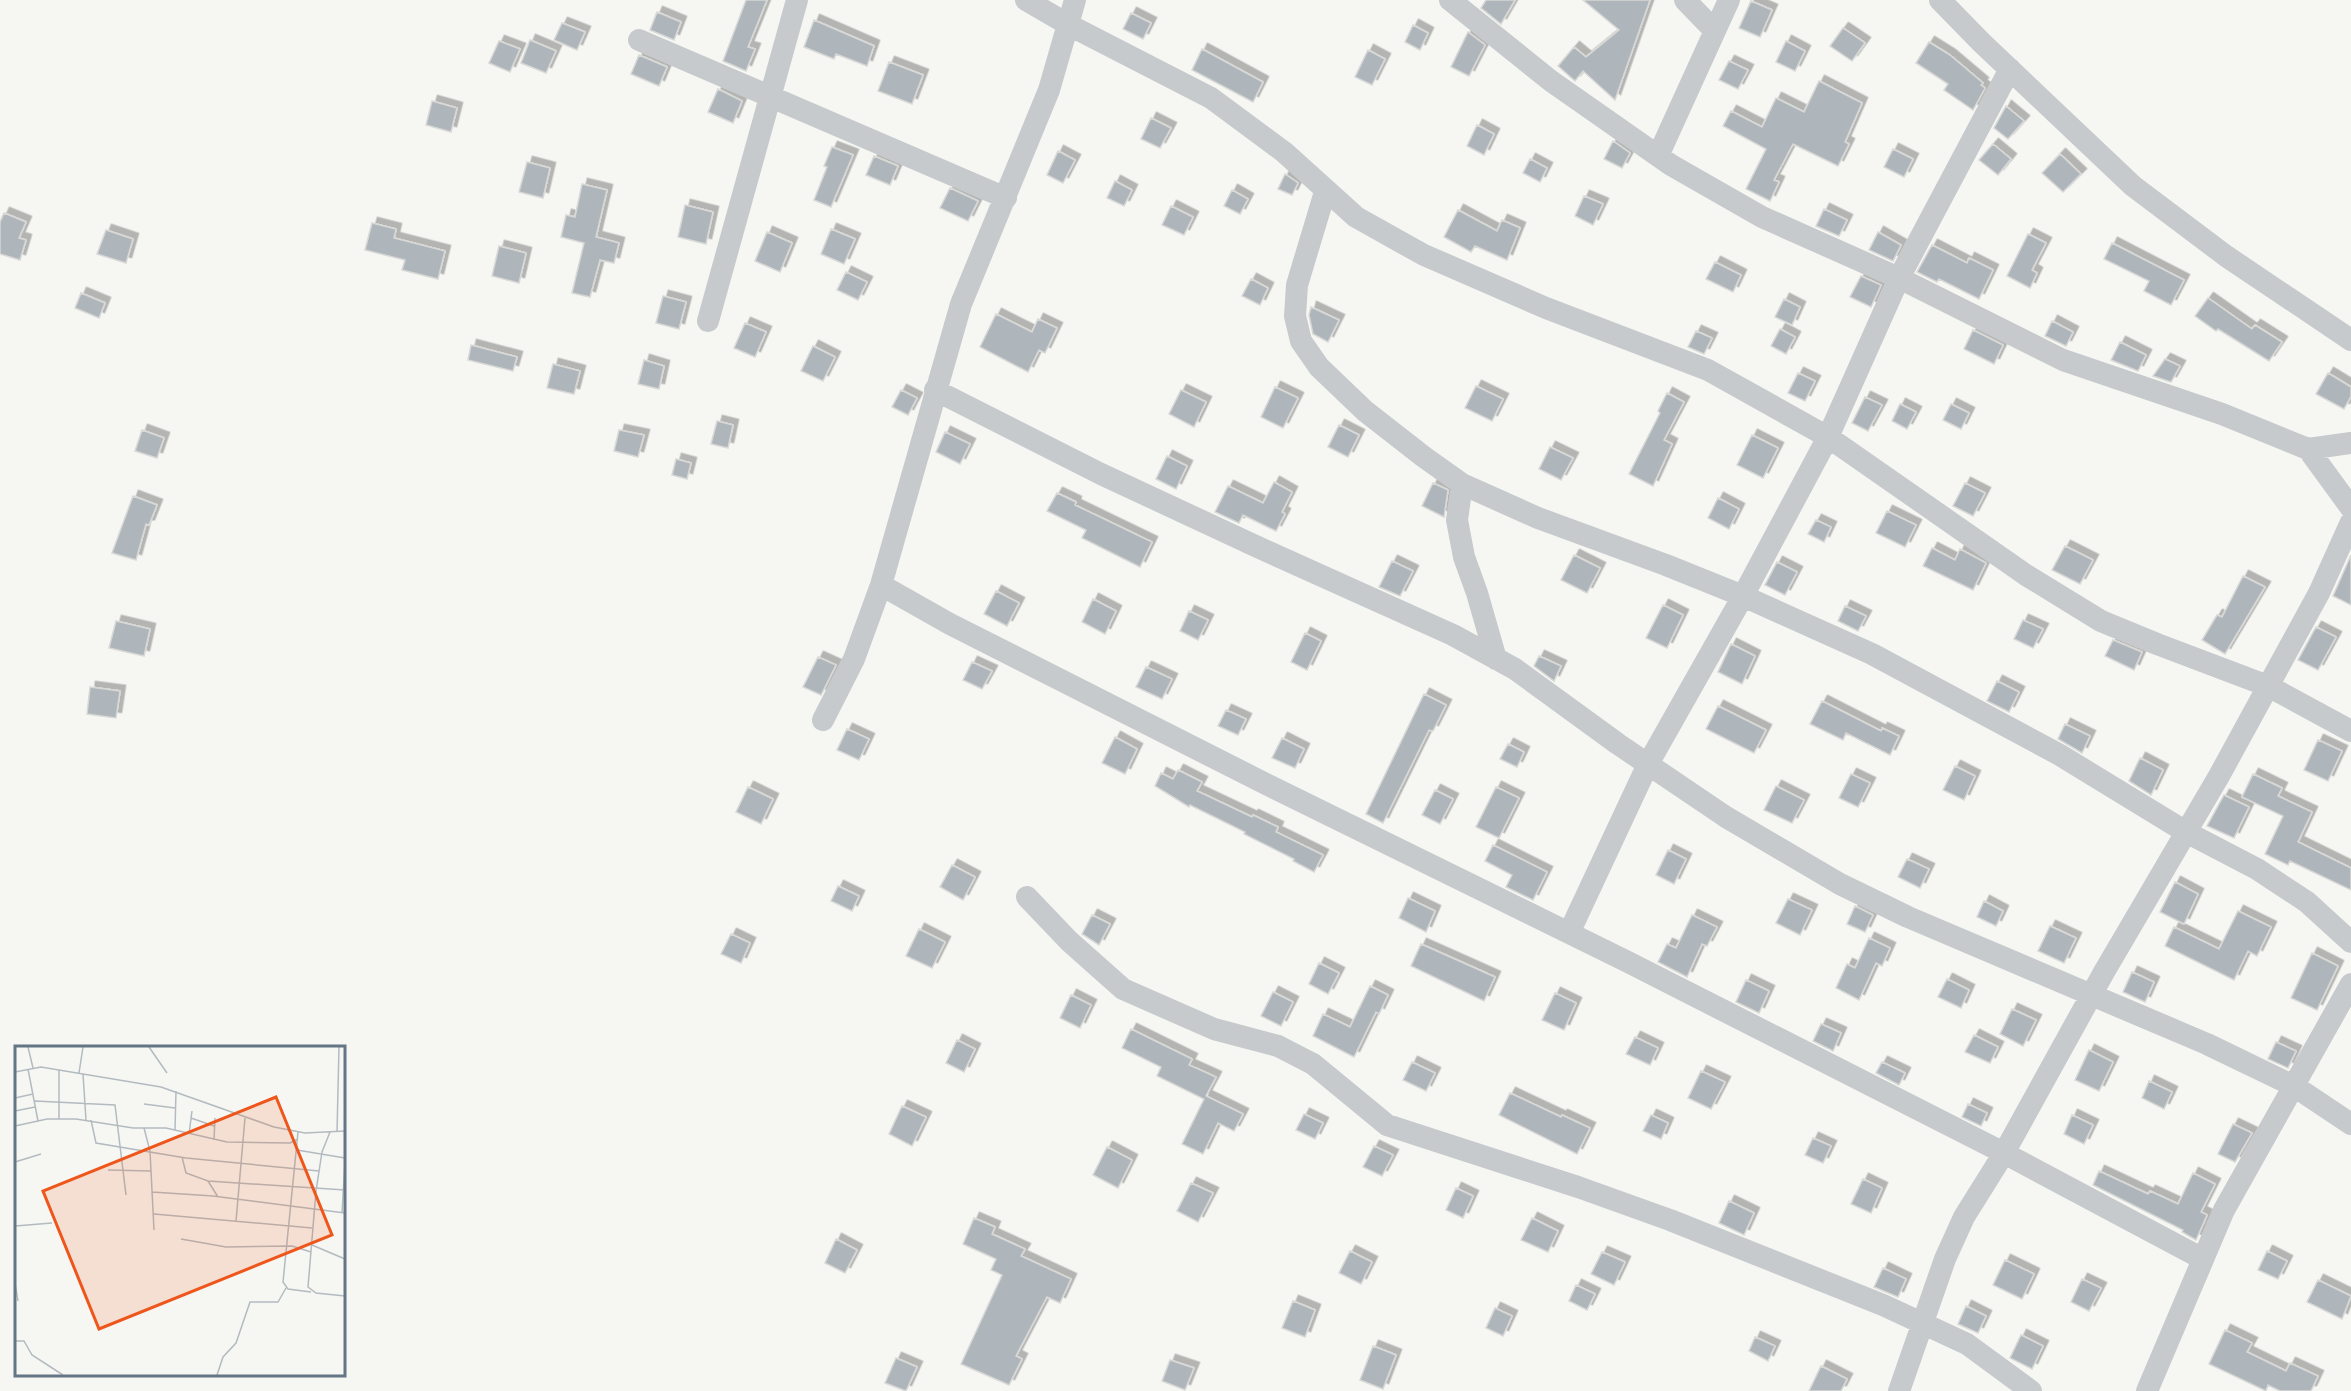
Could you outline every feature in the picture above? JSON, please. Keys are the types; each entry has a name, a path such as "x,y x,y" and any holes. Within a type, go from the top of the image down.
{"street":[{"path":"708,321 797,0"},
{"path":"1026,0 1069,25 1211,98 1284,152 1356,217 1424,255 1546,308 1708,370 1828,437 2026,575 2101,621 2268,686 2351,731"},
{"path":"823,720 854,659 881,585 961,304 1049,90 1075,0"},
{"path":"1685,0 1715,31"},
{"path":"1658,156 1729,0"},
{"path":"1940,0 2133,186 2226,256 2351,340"},
{"path":"1462,4 1551,81 1658,156 1762,217 1899,278 2063,360 2222,414 2308,449 2351,443"},
{"path":"639,40 1006,198"},
{"path":"1569,933 1648,764 1743,596 1828,437 1899,278 2010,69"},
{"path":"1326,192 1297,285 1295,316 1302,341 1320,367 1365,411 1462,484 1538,518 1743,596 1872,654 2060,755 2186,832 2257,868 2307,902 2351,942"},
{"path":"935,390 1101,474 1453,634 1515,669 1726,817 1840,884 1908,917 2207,1044 2294,1086 2351,1124"},
{"path":"2308,449 2351,508"},
{"path":"1462,484 1457,520 1464,557 1478,593 1496,658"},
{"path":"1899,1391 1945,1259 1964,1217 2004,1153 2268,686 2319,593 2349,530"},
{"path":"881,585 950,624 2004,1153 2203,1259"},
{"path":"1027,897 1069,941 1123,989 1215,1029 1278,1046 1313,1064 1387,1125 1578,1187 1670,1220 1883,1305 1967,1344 2031,1391"},
{"path":"2147,1391 2224,1210 2351,984"}],"building":[{"path":"746,0 767,0 748,47 755,49 746,71 723,61"},
{"path":"1486,0 1515,0 1501,24 1481,8"},
{"path":"1583,0 1650,0 1615,100 1583,71 1575,81 1558,66 1574,47 1586,57 1619,30"},
{"path":"1751,1 1772,10 1760,37 1739,28"},
{"path":"657,12 681,22 674,40 650,30"},
{"path":"1131,13 1151,23 1143,39 1123,29"},
{"path":"814,20 874,46 867,66 836,54 834,59 804,47"},
{"path":"562,23 585,32 577,50 554,40"},
{"path":"1413,25 1428,33 1420,50 1405,42"},
{"path":"1843,28 1865,43 1852,61 1830,46"},
{"path":"1468,32 1485,45 1469,76 1451,67"},
{"path":"530,40 556,51 546,73 521,63"},
{"path":"499,41 520,49 510,72 489,63"},
{"path":"1786,41 1805,51 1795,71 1776,62"},
{"path":"1929,42 1950,55 1983,83 1981,85 1985,88 1973,110 1944,90 1948,84 1916,63"},
{"path":"1202,49 1263,82 1253,102 1192,70"},
{"path":"1368,50 1385,59 1372,85 1355,77"},
{"path":"639,55 667,67 659,86 631,74"},
{"path":"1729,61 1748,70 1738,89 1719,80"},
{"path":"889,62 923,75 912,104 878,91"},
{"path":"1819,81 1862,103 1845,142 1849,144 1838,166 1793,144 1774,180 1779,182 1770,201 1746,189 1766,149 1723,126 1731,111 1762,127 1776,98 1804,112"},
{"path":"718,89 742,101 733,123 708,112"},
{"path":"432,101 457,108 451,132 426,125"},
{"path":"2006,106 2024,121 2008,139 1994,128"},
{"path":"1151,118 1171,128 1160,148 1141,139"},
{"path":"1477,125 1494,134 1484,155 1467,146"},
{"path":"1613,141 1630,153 1622,168 1604,159"},
{"path":"1993,144 2011,159 1998,175 1979,160"},
{"path":"832,147 853,155 831,207 814,200"},
{"path":"1893,149 1913,159 1904,177 1884,167"},
{"path":"1058,151 1075,160 1063,183 1047,175"},
{"path":"2060,154 2081,174 2063,192 2042,173"},
{"path":"874,156 898,166 890,185 866,175"},
{"path":"1530,159 1547,168 1540,182 1523,173"},
{"path":"527,162 550,168 543,198 519,192"},
{"path":"1285,174 1298,183 1292,195 1278,189"},
{"path":"1115,181 1132,190 1124,206 1107,198"},
{"path":"582,184 607,190 596,237 619,243 614,263 600,260 590,297 572,293 584,243 561,237 566,215 575,217"},
{"path":"950,188 978,201 968,221 940,208"},
{"path":"1232,190 1248,199 1240,214 1224,206"},
{"path":"1584,196 1603,204 1593,225 1575,216"},
{"path":"685,205 713,212 706,244 678,237"},
{"path":"1171,206 1193,217 1184,235 1162,225"},
{"path":"1824,209 1847,220 1839,236 1816,226"},
{"path":"1458,210 1497,231 1502,220 1520,228 1507,260 1475,246 1471,252 1444,237"},
{"path":"4,213 26,222 19,238 26,240 20,260 0,254 0,222"},
{"path":"372,223 396,229 394,238 445,251 438,279 402,270 405,260 365,250"},
{"path":"831,229 855,239 844,264 821,254"},
{"path":"106,230 133,239 126,263 97,254"},
{"path":"767,232 792,243 780,272 755,261"},
{"path":"1878,232 1901,245 1893,261 1869,250"},
{"path":"2028,234 2046,243 2032,270 2037,273 2030,288 2007,276"},
{"path":"2112,243 2184,280 2171,305 2144,291 2149,281 2104,259"},
{"path":"1932,245 1967,263 1969,258 1993,270 1979,299 1939,279 1937,282 1917,272"},
{"path":"499,246 526,253 519,283 492,276"},
{"path":"1715,262 1741,275 1733,292 1706,279"},
{"path":"846,272 867,282 858,300 837,290"},
{"path":"1861,276 1881,285 1871,307 1850,297"},
{"path":"1251,279 1268,288 1260,305 1242,296"},
{"path":"81,293 105,303 99,318 75,308"},
{"path":"663,296 686,302 679,329 656,323"},
{"path":"2208,298 2252,329 2255,325 2282,342 2269,361 2218,329 2216,331 2195,316"},
{"path":"1784,299 1800,307 1792,325 1775,317"},
{"path":"1311,307 1339,320 1328,342 1313,334 1309,315"},
{"path":"996,314 1032,332 1038,319 1057,328 1045,353 1039,350 1028,372 980,347"},
{"path":"2052,321 2073,332 2066,346 2045,336"},
{"path":"745,323 766,332 755,357 734,348"},
{"path":"1780,329 1795,337 1786,354 1771,346"},
{"path":"1973,330 2003,345 1994,364 1964,349"},
{"path":"1696,331 1712,338 1704,354 1688,347"},
{"path":"2120,342 2146,355 2138,371 2111,360"},
{"path":"471,345 517,357 513,371 468,360"},
{"path":"813,346 835,357 823,381 801,371"},
{"path":"2165,359 2180,366 2171,382 2153,376"},
{"path":"644,360 664,366 659,389 638,384"},
{"path":"553,364 580,371 574,394 547,388"},
{"path":"1798,373 1815,381 1805,401 1788,393"},
{"path":"2328,373 2351,387 2351,396 2344,409 2316,394"},
{"path":"1476,386 1503,399 1492,421 1465,408"},
{"path":"1275,387 1298,398 1283,428 1261,417"},
{"path":"901,390 917,398 908,415 892,407"},
{"path":"1181,390 1206,402 1194,427 1169,414"},
{"path":"1667,393 1684,402 1664,440 1672,444 1653,486 1629,474 1660,413 1658,411"},
{"path":"1865,397 1882,405 1868,431 1852,423"},
{"path":"1900,404 1916,412 1907,429 1892,421"},
{"path":"1951,404 1969,413 1961,429 1943,420"},
{"path":"717,421 733,425 728,448 711,444"},
{"path":"1339,425 1359,435 1348,457 1328,447"},
{"path":"142,430 164,438 157,458 135,451"},
{"path":"619,430 644,435 638,457 614,451"},
{"path":"945,432 970,444 960,464 936,452"},
{"path":"1752,435 1778,448 1763,478 1737,465"},
{"path":"1550,447 1573,458 1561,480 1539,469"},
{"path":"1167,456 1187,466 1176,489 1156,479"},
{"path":"676,459 691,463 687,479 672,475"},
{"path":"1274,482 1292,492 1282,512 1285,514 1276,531 1243,515 1239,523 1215,512 1228,486 1263,503"},
{"path":"1433,483 1448,490 1444,517 1422,506"},
{"path":"1965,483 1985,493 1973,516 1953,506"},
{"path":"1057,493 1076,502 1075,505 1152,542 1140,567 1082,538 1086,530 1047,511"},
{"path":"133,496 157,505 149,525 146,524 136,560 112,553"},
{"path":"1718,498 1739,509 1729,529 1708,518"},
{"path":"1887,511 1916,525 1905,547 1876,533"},
{"path":"1816,520 1831,527 1824,542 1808,534"},
{"path":"2065,546 2093,560 2080,584 2052,570"},
{"path":"1932,548 1955,560 1960,549 1986,563 1973,590 1923,566"},
{"path":"1574,555 1600,568 1587,593 1561,580"},
{"path":"2351,555 2351,605 2333,596"},
{"path":"1392,561 1413,571 1400,596 1379,587"},
{"path":"1777,562 1797,572 1785,595 1765,585"},
{"path":"2243,576 2265,587 2225,654 2202,640 2217,615 2222,617"},
{"path":"996,591 1019,603 1007,626 984,614"},
{"path":"1093,599 1116,611 1105,634 1082,622"},
{"path":"1663,605 1683,615 1667,648 1646,638"},
{"path":"1845,606 1866,616 1858,631 1838,621"},
{"path":"1189,611 1208,620 1198,640 1180,631"},
{"path":"2023,620 2043,629 2033,648 2014,639"},
{"path":"116,621 150,629 144,656 109,648"},
{"path":"2316,627 2336,637 2318,670 2298,660"},
{"path":"1305,633 1321,641 1307,670 1291,662"},
{"path":"2113,640 2142,652 2134,670 2105,656"},
{"path":"1731,644 1755,656 1742,684 1718,672"},
{"path":"1539,656 1561,666 1554,681 1534,666"},
{"path":"818,657 836,665 821,695 803,687"},
{"path":"972,662 992,671 982,689 963,680"},
{"path":"1146,667 1172,679 1162,699 1136,687"},
{"path":"1997,681 2019,692 2009,712 1987,701"},
{"path":"90,687 120,691 116,718 87,714"},
{"path":"1424,694 1446,705 1433,731 1429,730 1383,823 1366,814"},
{"path":"1822,701 1881,731 1882,728 1899,736 1890,755 1846,733 1843,740 1810,724"},
{"path":"1718,706 1766,730 1754,753 1706,729"},
{"path":"1226,710 1246,719 1238,735 1218,726"},
{"path":"2065,724 2090,736 2082,753 2058,739"},
{"path":"847,729 869,739 859,760 837,750"},
{"path":"1115,737 1137,749 1125,774 1102,763"},
{"path":"1282,738 1304,749 1295,768 1272,758"},
{"path":"2318,740 2342,751 2328,781 2304,770"},
{"path":"1508,744 1524,752 1517,767 1500,759"},
{"path":"2140,758 2163,770 2151,795 2129,781"},
{"path":"1955,766 1975,776 1964,800 1943,790"},
{"path":"1178,770 1202,782 1197,791 1278,827 1276,832 1323,855 1314,872 1293,861 1294,859 1244,834 1245,832 1190,805 1189,807 1155,786 1161,773 1173,779"},
{"path":"1851,774 1870,783 1858,807 1839,798"},
{"path":"2253,774 2282,788 2278,796 2312,812 2298,842 2351,868 2351,890 2290,861 2288,865 2265,854 2283,816 2242,797"},
{"path":"1776,786 1804,800 1792,823 1764,810"},
{"path":"748,787 773,799 761,824 736,812"},
{"path":"1496,787 1519,798 1499,838 1476,827"},
{"path":"1435,790 1453,799 1440,824 1422,815"},
{"path":"2224,795 2249,807 2234,838 2207,826"},
{"path":"1493,845 1547,872 1533,900 1506,887 1512,875 1485,861"},
{"path":"1668,850 1686,859 1674,884 1656,875"},
{"path":"1907,859 1929,869 1920,888 1898,877"},
{"path":"952,865 975,877 963,900 940,887"},
{"path":"2175,882 2198,894 2184,924 2160,912"},
{"path":"838,886 859,896 852,911 831,901"},
{"path":"1408,898 1435,911 1426,932 1399,918"},
{"path":"1788,899 1812,910 1800,935 1776,923"},
{"path":"1984,901 2003,911 1996,926 1977,917"},
{"path":"1855,906 1873,915 1865,932 1847,924"},
{"path":"2238,911 2271,927 2257,956 2248,951 2234,980 2165,946 2174,927 2219,949"},
{"path":"1092,915 1110,924 1099,945 1082,934"},
{"path":"1692,915 1717,927 1707,946 1702,944 1687,977 1658,962 1667,944 1676,948"},
{"path":"2050,926 2076,938 2064,963 2038,951"},
{"path":"919,929 945,942 932,968 906,956"},
{"path":"731,934 750,943 741,963 721,954"},
{"path":"1869,938 1890,948 1882,966 1876,963 1859,1000 1836,988 1847,964 1855,968"},
{"path":"1421,944 1495,977 1484,1001 1411,966"},
{"path":"2312,953 2338,966 2317,1010 2291,998"},
{"path":"1319,963 1339,973 1328,994 1309,984"},
{"path":"2132,972 2154,982 2145,1002 2123,992"},
{"path":"1947,979 1969,990 1961,1008 1938,997"},
{"path":"1746,980 1769,991 1759,1013 1736,1002"},
{"path":"1370,986 1388,995 1379,1014 1376,1012 1354,1057 1313,1036 1323,1014 1350,1027"},
{"path":"1273,992 1293,1002 1281,1026 1261,1016"},
{"path":"1555,993 1576,1003 1564,1030 1542,1020"},
{"path":"1071,995 1091,1005 1080,1028 1060,1018"},
{"path":"2012,1009 2036,1020 2023,1046 2000,1034"},
{"path":"1821,1024 1841,1033 1833,1051 1813,1041"},
{"path":"1131,1029 1192,1059 1189,1065 1216,1077 1206,1096 1243,1114 1234,1131 1218,1123 1203,1154 1182,1144 1204,1099 1157,1076 1161,1067 1122,1048"},
{"path":"1974,1035 1998,1047 1990,1063 1965,1052"},
{"path":"1635,1037 1658,1048 1650,1065 1626,1054"},
{"path":"957,1040 975,1049 964,1072 946,1063"},
{"path":"2276,1042 2296,1051 2288,1068 2268,1059"},
{"path":"2089,1050 2113,1062 2099,1091 2075,1080"},
{"path":"1412,1062 1435,1073 1426,1091 1403,1080"},
{"path":"1882,1062 1905,1073 1899,1085 1876,1073"},
{"path":"1701,1071 1725,1082 1711,1109 1688,1098"},
{"path":"2149,1081 2172,1092 2164,1109 2142,1098"},
{"path":"1510,1093 1590,1128 1577,1154 1499,1115"},
{"path":"1968,1104 1987,1113 1981,1126 1962,1117"},
{"path":"902,1106 926,1117 912,1146 889,1134"},
{"path":"1304,1114 1323,1123 1315,1139 1296,1130"},
{"path":"1651,1115 1668,1123 1661,1139 1643,1131"},
{"path":"2072,1115 2093,1125 2084,1144 2064,1134"},
{"path":"2233,1124 2252,1133 2235,1162 2218,1154"},
{"path":"1813,1138 1831,1146 1823,1163 1805,1155"},
{"path":"1374,1146 1393,1155 1382,1176 1363,1167"},
{"path":"1107,1147 1132,1160 1118,1188 1093,1175"},
{"path":"2099,1171 2148,1194 2150,1191 2178,1204 2193,1173 2215,1184 2201,1212 2207,1215 2196,1240 2182,1232 2183,1230 2093,1185"},
{"path":"1863,1179 1882,1188 1871,1213 1851,1204"},
{"path":"1191,1183 1213,1193 1198,1222 1177,1211"},
{"path":"1456,1188 1473,1196 1463,1218 1446,1210"},
{"path":"1729,1201 1754,1213 1744,1235 1719,1223"},
{"path":"974,1218 995,1227 992,1234 1025,1249 1021,1256 1071,1279 1060,1303 1047,1297 1016,1356 1022,1359 1009,1385 961,1364 1002,1275 991,1270 996,1259 963,1244"},
{"path":"1532,1218 1558,1231 1548,1252 1521,1240"},
{"path":"836,1239 857,1250 845,1273 825,1263"},
{"path":"1350,1251 1372,1262 1361,1284 1339,1273"},
{"path":"2267,1251 2287,1261 2278,1279 2258,1270"},
{"path":"1602,1252 1625,1262 1614,1285 1591,1274"},
{"path":"2005,1260 2034,1274 2022,1299 1993,1285"},
{"path":"1883,1268 1906,1279 1898,1297 1874,1287"},
{"path":"2082,1279 2101,1288 2089,1311 2071,1302"},
{"path":"2318,1280 2351,1296 2342,1319 2307,1302"},
{"path":"1576,1285 1595,1294 1587,1310 1569,1301"},
{"path":"1293,1301 1315,1310 1305,1337 1282,1328"},
{"path":"1966,1306 1986,1316 1978,1333 1958,1324"},
{"path":"1495,1308 1512,1316 1503,1336 1486,1328"},
{"path":"2225,1330 2252,1343 2247,1352 2286,1371 2290,1363 2318,1376 2311,1391 2280,1391 2268,1385 2266,1391 2209,1364"},
{"path":"2021,1335 2043,1346 2032,1369 2010,1358"},
{"path":"1755,1337 1775,1346 1768,1361 1749,1351"},
{"path":"1373,1346 1396,1355 1383,1389 1360,1380"},
{"path":"896,1358 917,1367 906,1391 885,1383"},
{"path":"1170,1360 1194,1368 1185,1390 1162,1381"},
{"path":"1821,1366 1847,1379 1841,1391 1809,1391"}]}
